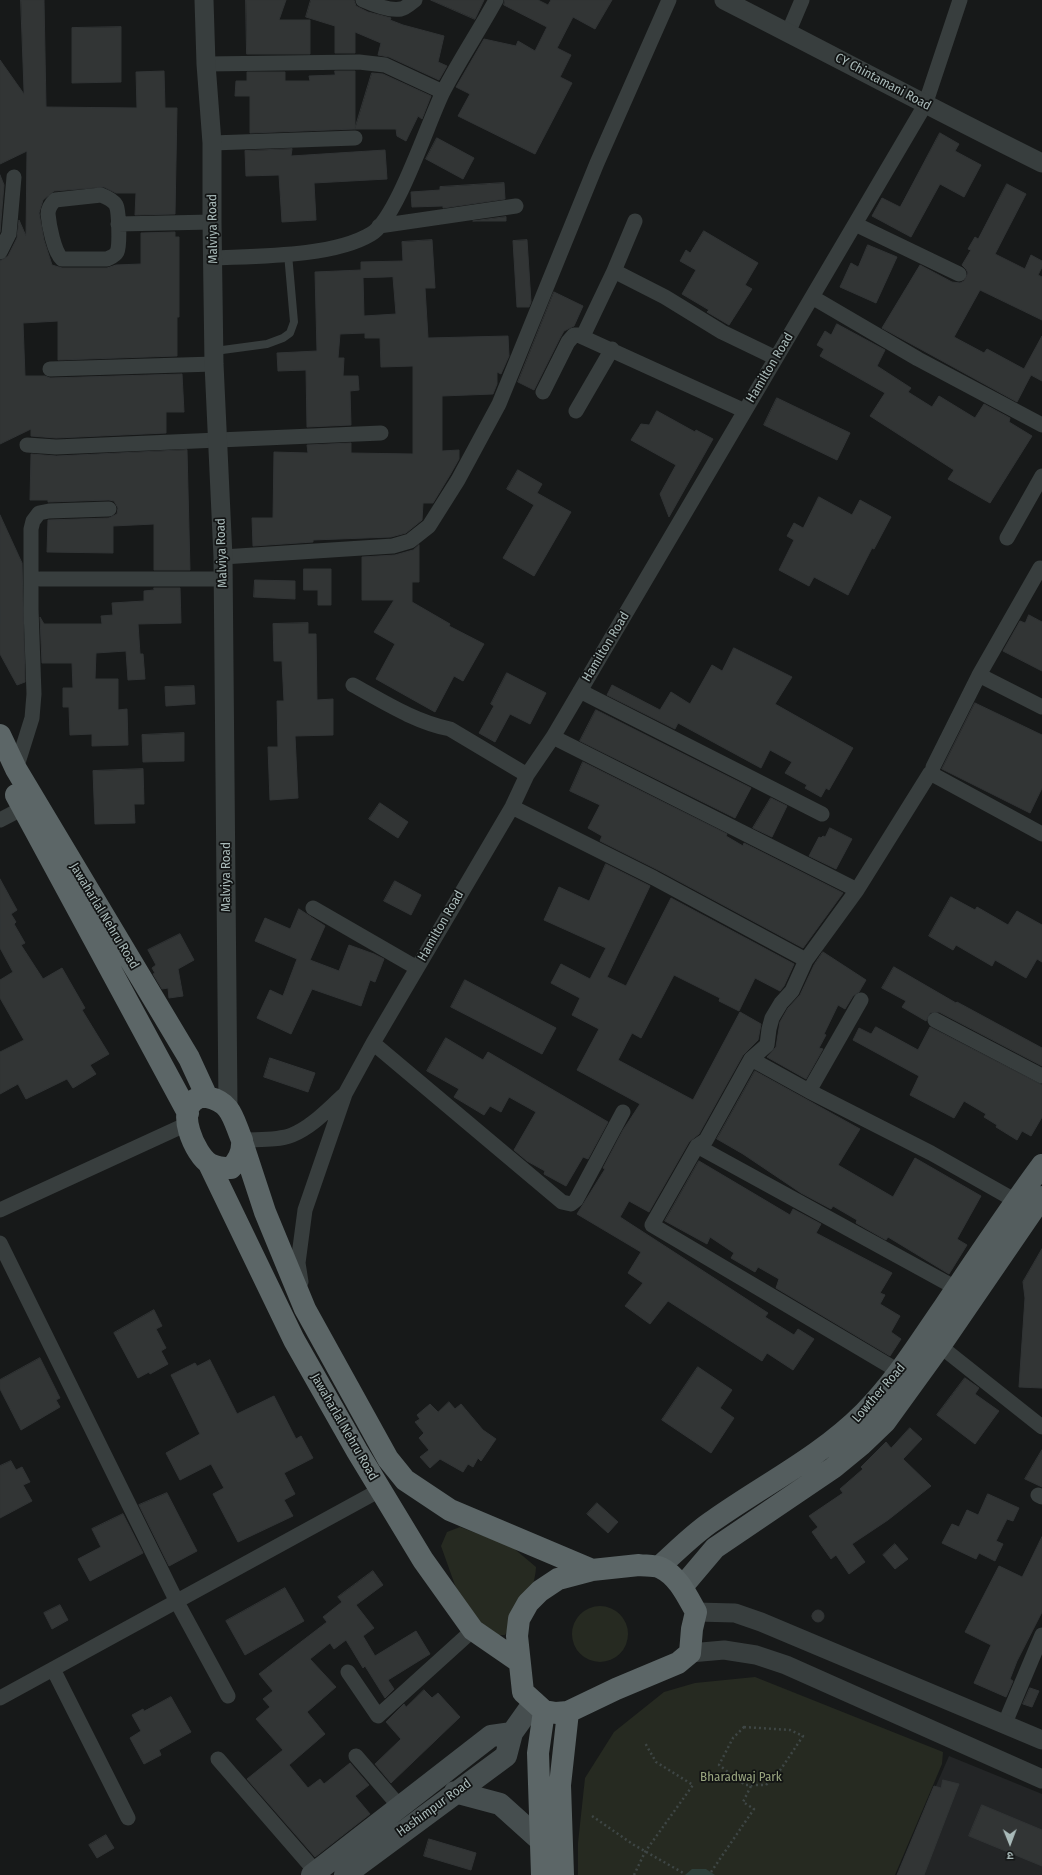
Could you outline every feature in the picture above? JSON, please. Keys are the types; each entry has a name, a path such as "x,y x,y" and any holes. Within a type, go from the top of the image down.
{"highway":[{"name":"Jawaharlal Nehru Road","path":"0,735 8,767 23,808 187,1118 190,1134 199,1152 210,1164 294,1340 380,1490 423,1560 474,1630 518,1661"},
{"name":"Jawaharlal Nehru Road","path":"8,767 189,1058 207,1097"},
{"path":"187,1118 190,1104 198,1098 207,1097 219,1099 228,1107"},
{"name":"Jawaharlal Nehru Road","path":"228,1107 242,1142 264,1212 305,1309 388,1459 405,1480 423,1494 450,1510 592,1570"},
{"path":"210,1164 220,1168 231,1168 239,1161 242,1142"},
{"path":"638,1565 659,1567 671,1574 682,1588 696,1612 692,1629 690,1653 678,1663 616,1689 568,1712 556,1713 539,1707 523,1692 518,1661 517,1636 519,1619 528,1604 540,1591 558,1580 592,1570 638,1565"},
{"path":"539,1707 538,1753 542,1875"},
{"path":"563,1875 560,1785 568,1712"}],"main road":[{"name":"Lowther Road","path":"659,1567 714,1520 800,1464 844,1431 865,1412 900,1372 956,1288 1042,1165"},
{"name":"Lowther Road","path":"682,1588 715,1548 833,1468 861,1445 885,1422 940,1346 1042,1197"},
{"path":"314,1874 491,1736 512,1733 539,1707"},
{"name":"Hashimpur Road","path":"345,1875 506,1756 512,1733"},
{"path":"456,1792 500,1804 540,1840"}],"street":[{"name":"Malviya Road","path":"204,0 206,64 212,143 215,357 223,557 228,1107"},
{"path":"363,0 374,5 392,9 402,9 415,0"},
{"path":"213,258 288,254 322,250 346,244 372,234 388,215 404,184 443,92 496,0"},
{"path":"223,557 393,546 410,541 429,526 458,480 499,404 597,164 669,0"},
{"name":"CY Chintamani Road","path":"724,0 925,105 1042,163"},
{"path":"788,33 802,0"},
{"name":"Hamilton Road","path":"305,1309 298,1263 305,1210 345,1094 373,1043 512,806 527,775 553,737 925,105 960,0"},
{"path":"206,64 359,62 385,65 443,92"},
{"path":"212,143 355,138"},
{"path":"0,252 9,234 14,176"},
{"path":"101,195 115,204 117,208 118,224 119,243 117,252 113,257 107,259 62,259 55,250 48,213 50,204 55,200 101,195"},
{"path":"379,226 516,206"},
{"path":"583,336 614,271 635,221"},
{"path":"118,224 212,222"},
{"path":"855,224 959,274"},
{"path":"614,271 665,297 722,332 776,358"},
{"path":"812,297 918,359 1042,425"},
{"path":"543,392 568,342 574,335 583,336 745,411"},
{"path":"576,411 612,349"},
{"path":"50,369 215,357"},
{"path":"26,445 56,447 381,433"},
{"path":"1007,538 1042,476"},
{"path":"8,767 32,718 34,694 31,609 31,529 33,521 39,513 49,511 109,508"},
{"path":"933,767 979,675 1041,567"},
{"path":"40,579 223,579"},
{"path":"979,675 1042,707"},
{"path":"353,685 406,714 439,727 450,729 527,775"},
{"path":"580,691 822,814"},
{"path":"553,737 857,890"},
{"path":"900,1372 652,1225 698,1146 706,1140 751,1059 767,1044 772,1018 781,1003 792,991 806,960 857,890 930,773 1042,834"},
{"path":"512,806 654,878 806,960"},
{"path":"0,820 23,808"},
{"path":"313,908 417,968"},
{"path":"809,1091 861,1000"},
{"path":"935,1020 1042,1076"},
{"path":"373,1043 562,1202 571,1204 576,1200 624,1112"},
{"path":"751,1059 809,1091 931,1153 1016,1201"},
{"path":"242,1142 292,1136 307,1128 345,1094"},
{"path":"0,1210 187,1118"},
{"path":"698,1146 956,1288"},
{"path":"0,1243 177,1602 228,1696"},
{"path":"940,1346 1042,1427"},
{"path":"0,1698 380,1490"},
{"path":"696,1612 735,1613 761,1622 1005,1723 1042,1740"},
{"path":"348,1672 378,1716 474,1630"},
{"path":"1005,1723 1042,1635"},
{"path":"690,1653 724,1650 756,1655 786,1665 1042,1779"},
{"path":"53,1669 128,1818"},
{"path":"356,1756 400,1807"},
{"path":"218,1759 314,1874"}],"lane":[{"path":"215,357 267,344 283,338 290,332 294,322 288,254"}],"path":[{"path":"744,1727 790,1730 803,1736 782,1769 766,1785 752,1784 745,1784 719,1765 733,1738 744,1727"},
{"path":"634,1875 645,1852 692,1785 656,1762 645,1743"},
{"path":"711,1872 754,1809 744,1802 752,1784"},
{"path":"592,1816 634,1845 685,1874"}],"shaded area":[{"path":"949,1756 1042,1794 1042,1875 897,1875"},
{"path":"692,1869 706,1869 715,1875 685,1875"}],"green space":[{"path":"460,1527 511,1546 536,1567 533,1585 529,1594 505,1635 491,1635 461,1602 441,1546 447,1532"},
{"path":"600,1606 611,1608 620,1614 626,1623 628,1634 626,1645 620,1654 611,1660 600,1662 589,1660 580,1654 574,1645 572,1634 574,1623 580,1614 589,1608"},
{"name":"Bharadwaj Park","path":"755,1677 943,1752 942,1764 895,1875 578,1875 578,1843 585,1778 614,1732 664,1692 695,1683"}],"building":[{"path":"21,0 44,0 46,107 137,108 136,72 164,71 165,108 177,108 175,214 135,215 136,193 116,193 104,187 54,191 43,200 39,213 44,240 52,265 62,268 107,268 116,265 141,264 141,233 175,232 175,237 179,237 179,317 177,317 177,356 58,360 58,321 23,323 25,376 45,376 50,378 182,374 184,412 166,412 166,433 56,438 31,436 31,429 0,444 0,261 8,256 17,238 19,220 26,236 27,151 0,164 0,60 24,94"},
{"path":"246,0 286,0 279,20 310,20 310,54 247,54"},
{"path":"311,0 354,0 356,6 368,12 391,18 390,20 403,25 444,36 438,62 447,66 439,80 389,57 378,55 381,43 355,32 355,53 335,53 335,26 306,17"},
{"path":"431,0 484,0 475,19"},
{"path":"505,0 538,0 548,5 551,0 612,0 595,29 573,17 557,48 571,55 560,77 572,83 535,154 458,116 470,94 456,87 484,39 516,46 518,41 535,51 547,27 504,5"},
{"path":"121,27 121,82 72,83 72,28"},
{"path":"335,71 355,71 355,129 250,133 250,96 235,96 236,81 247,81 247,72 285,72 285,81 310,81 309,76 335,75"},
{"path":"372,73 383,74 431,96 422,119 418,116 406,141 397,136 396,129 355,129"},
{"path":"940,133 959,144 955,151 981,165 964,197 940,184 911,237 872,216 882,198 900,207"},
{"path":"437,138 474,158 463,179 426,159"},
{"path":"292,149 291,156 385,150 387,179 314,183 316,220 282,222 279,175 246,176 245,151"},
{"path":"0,175 4,185 0,232"},
{"path":"504,183 505,199 443,208 443,206 412,207 411,192 440,190 440,187"},
{"path":"1007,184 1026,194 995,254 1025,269 1031,255 1042,261 1042,267 1038,275 1042,277 1042,320 980,290 954,337 984,353 987,349 1024,369 1042,336 1042,381 1031,375 1017,402 882,328 920,265 952,282 960,283 964,281 968,273 962,265 971,250 968,249 975,237 978,239"},
{"path":"506,217 506,221 473,221"},
{"path":"704,231 758,263 745,285 752,289 729,325 707,312 709,310 682,294 696,270 680,261 686,250 690,253"},
{"path":"432,240 435,288 425,288 428,338 508,336 509,356 501,374 497,372 497,384 493,394 442,396 442,451 459,450 459,459 433,503 423,503 422,520 406,533 391,537 313,540 313,542 253,546 252,518 273,518 274,452 308,453 307,445 351,443 351,453 413,454 413,366 381,367 380,338 365,338 365,333 340,334 338,358 344,358 343,376 358,376 359,390 350,391 351,425 307,427 306,370 278,371 277,353 317,351 315,272 361,270 361,262 403,261 402,242","holes":["393,277 396,314 364,316 363,278"]},
{"path":"527,240 531,302 529,307 517,307 513,241"},
{"path":"868,245 897,257 876,303 840,287 851,263 858,267"},
{"path":"554,292 583,306 574,326 564,331 534,390 518,382"},
{"path":"837,324 885,350 877,366 911,388 908,392 932,407 939,396 975,418 984,404 1010,418 1009,422 1032,436 990,503 948,479 954,470 870,416 885,393 820,356 824,349 817,345 825,331 831,335"},
{"path":"777,398 850,433 837,460 764,425"},
{"path":"657,411 695,432 696,430 713,439 669,517 660,494 676,465 631,440 641,424 649,425"},
{"path":"187,450 190,570 154,570 154,524 113,526 113,553 47,552 48,520 109,518 117,514 118,508 114,501 109,500 48,502 48,500 30,500 31,454 56,456"},
{"path":"518,470 542,484 537,493 571,512 534,576 503,558 534,505 507,489"},
{"path":"819,497 852,515 860,500 891,517 874,549 872,548 848,595 814,577 809,586 779,570 794,540 787,536 794,523 803,528"},
{"path":"0,515 22,563 25,682 17,685 0,654"},
{"path":"419,545 419,582 412,582 412,602 450,624 449,626 484,644 463,681 454,676 435,712 376,679 395,644 374,632 394,600 362,600 362,557 395,555 413,550"},
{"path":"304,569 331,569 331,605 318,605 318,590 304,590"},
{"path":"255,580 295,581 295,599 254,597"},
{"path":"154,588 180,588 181,623 138,624 140,654 143,654 145,679 128,680 126,651 96,653 95,679 118,679 118,710 127,709 128,745 92,746 92,734 70,735 69,707 63,707 63,688 73,688 72,663 42,663 40,617 44,624 102,624 101,616 113,615 112,603 144,601 144,591 154,590"},
{"path":"1029,615 1042,622 1042,671 1003,651 1020,621 1025,623"},
{"path":"308,623 308,634 316,634 317,700 333,699 333,735 295,736 298,798 270,800 268,747 278,747 277,701 284,701 282,661 274,661 273,624"},
{"path":"734,648 792,677 775,704 853,748 829,790 826,788 821,797 805,788 807,785 785,773 792,762 770,750 761,768 678,723 675,729 607,695 612,685 660,710 671,692 690,704 712,665 722,671"},
{"path":"507,673 546,693 530,724 510,714 495,742 479,733 494,706 491,704"},
{"path":"194,686 195,704 166,706 165,687"},
{"path":"975,703 1042,735 1042,788 1030,813 942,769"},
{"path":"596,710 751,788 735,818 580,741"},
{"path":"184,733 184,761 143,762 142,735"},
{"path":"583,762 727,834 726,836 743,846 744,843 843,893 803,948 658,870 600,841 602,836 588,828 600,805 570,791"},
{"path":"143,769 144,804 134,804 135,823 95,824 93,771"},
{"path":"771,798 787,806 772,837 753,828"},
{"path":"380,803 408,822 398,838 369,819"},
{"path":"830,828 852,839 836,869 809,856 819,837 825,837"},
{"path":"606,864 650,886 607,977 626,986 671,898 794,964 784,986 780,991 755,978 739,1011 719,1001 720,998 674,975 641,1038 632,1033 618,1060 693,1100 740,1012 761,1024 758,1040 743,1055 699,1134 689,1142 649,1212 629,1201 620,1217 768,1313 765,1317 794,1335 798,1329 814,1339 793,1370 767,1353 762,1361 668,1301 650,1324 625,1306 643,1283 628,1273 641,1252 577,1214 605,1169 603,1168 623,1130 640,1104 577,1070 599,1029 572,1015 580,998 551,983 561,964 590,979 606,948 544,920 559,887 589,901"},
{"path":"0,879 17,910 11,914 16,922 14,924 25,943 21,945 43,979 62,968 85,1008 82,1010 109,1054 90,1065 96,1074 73,1088 67,1079 26,1099 18,1084 0,1094 0,1052 24,1040 0,998 0,980 13,972 0,948"},
{"path":"395,881 421,895 411,915 384,901"},
{"path":"951,897 975,910 977,907 1008,925 1017,911 1042,925 1042,962 1037,959 1026,978 995,960 992,966 956,945 953,950 929,936"},
{"path":"299,909 325,926 310,960 339,971 349,945 384,959 375,982 370,980 361,1006 312,989 291,1034 257,1018 270,990 283,996 297,959 255,941 265,918 290,929"},
{"path":"180,934 194,960 178,969 183,996 169,998 168,988 162,989 153,974 155,973 152,968 156,965 148,950"},
{"path":"823,952 866,980 859,992 853,996 845,1009 838,1005 819,1048 823,1049 806,1079 767,1057 776,1047 780,1022 788,1008 800,995 814,965"},
{"path":"894,967 956,1003 957,1002 1042,1048 1042,1066 939,1012 930,1013 926,1021 902,1007 906,1001 882,988"},
{"path":"465,980 556,1028 542,1054 451,1007"},
{"path":"876,1027 918,1050 930,1027 1042,1085 1042,1117 1031,1136 1022,1131 1017,1140 996,1127 997,1125 984,1117 986,1114 964,1101 954,1118 910,1095 919,1076 853,1040 859,1028 871,1034"},
{"path":"446,1038 483,1060 488,1052 608,1122 588,1159 583,1157 566,1186 544,1174 545,1171 527,1161 514,1150 536,1112 509,1097 501,1112 490,1106 484,1115 454,1097 459,1089 427,1071"},
{"path":"270,1058 315,1073 308,1092 264,1077"},
{"path":"755,1071 860,1129 838,1165 893,1197 915,1158 981,1196 957,1239 967,1245 949,1274 888,1237 886,1240 856,1223 857,1220 833,1206 831,1209 801,1193 743,1154 717,1139"},
{"path":"699,1161 790,1215 793,1209 821,1224 816,1233 892,1273 880,1293 885,1295 880,1304 900,1316 891,1332 901,1339 890,1356 776,1288 779,1279 758,1267 755,1272 731,1258 734,1253 710,1237 707,1244 665,1221"},
{"path":"1042,1249 1042,1388 1019,1387 1025,1298 1023,1282"},
{"path":"154,1310 162,1326 156,1329 166,1348 161,1351 168,1364 150,1374 149,1372 138,1378 114,1333"},
{"path":"40,1358 60,1398 56,1400 60,1407 21,1430 0,1389 0,1380"},
{"path":"210,1360 237,1414 274,1396 296,1439 301,1436 313,1458 284,1473 295,1494 284,1500 293,1516 238,1542 213,1494 224,1488 211,1464 180,1480 166,1453 200,1434 171,1375 195,1363 197,1366"},
{"path":"698,1367 732,1390 720,1408 734,1418 711,1453 662,1420"},
{"path":"965,1378 979,1388 975,1394 999,1411 975,1444 937,1415"},
{"path":"449,1402 455,1409 461,1404 483,1430 496,1439 481,1461 478,1458 473,1467 468,1464 463,1472 440,1459 430,1468 420,1457 429,1450 419,1438 424,1433 415,1422 420,1419 417,1415 430,1404 438,1412"},
{"path":"910,1428 922,1439 903,1459 931,1486 888,1520 852,1544 865,1562 849,1574 836,1555 831,1559 812,1532 818,1527 809,1516 843,1493 840,1489 863,1469 861,1467 886,1442 891,1448"},
{"path":"1042,1450 1042,1487 1025,1479"},
{"path":"11,1461 16,1470 22,1467 30,1482 23,1485 32,1501 0,1518 0,1466"},
{"path":"167,1493 197,1551 169,1566 139,1505"},
{"path":"988,1494 1019,1508 1013,1521 1007,1519 996,1541 1003,1544 995,1561 979,1553 976,1559 942,1543 952,1524 959,1527 967,1510 978,1515"},
{"path":"597,1503 618,1522 608,1533 587,1514"},
{"path":"123,1514 143,1553 90,1581 78,1559 101,1547 92,1529"},
{"path":"1042,1537 1042,1612 1017,1661 1010,1679 1013,1681 1006,1697 974,1683 991,1645 965,1632 999,1566 1022,1577"},
{"path":"895,1544 908,1559 895,1569 883,1555"},
{"path":"373,1571 383,1585 356,1605 374,1628 363,1636 375,1656 416,1631 430,1654 388,1680 394,1689 385,1698 365,1666 363,1668 346,1640 334,1649 330,1643 310,1659 336,1687 307,1712 325,1734 289,1765 308,1788 320,1779 324,1784 350,1763 369,1785 355,1796 370,1814 315,1857 247,1779 283,1750 256,1719 270,1707 263,1699 273,1691 259,1674 327,1622 323,1617 342,1602 338,1597"},
{"path":"285,1588 304,1621 245,1655 226,1621"},
{"path":"60,1605 68,1620 52,1629 44,1613"},
{"path":"816,1610 820,1610 824,1616 820,1622 816,1622 812,1618 812,1614"},
{"path":"1030,1688 1039,1691 1032,1707 1023,1704"},
{"path":"424,1690 432,1698 438,1693 460,1717 391,1783 375,1764 401,1739 386,1722 404,1704 406,1707"},
{"path":"171,1697 191,1732 159,1750 161,1755 144,1764 130,1738 141,1731 132,1715 143,1709 144,1711"},
{"path":"943,1780 959,1784 924,1875 897,1875 934,1786 941,1788"},
{"path":"982,1805 1042,1830 1042,1866 969,1836"},
{"path":"106,1835 114,1848 97,1858 89,1845"},
{"path":"429,1839 476,1853 471,1870 424,1856"}]}
